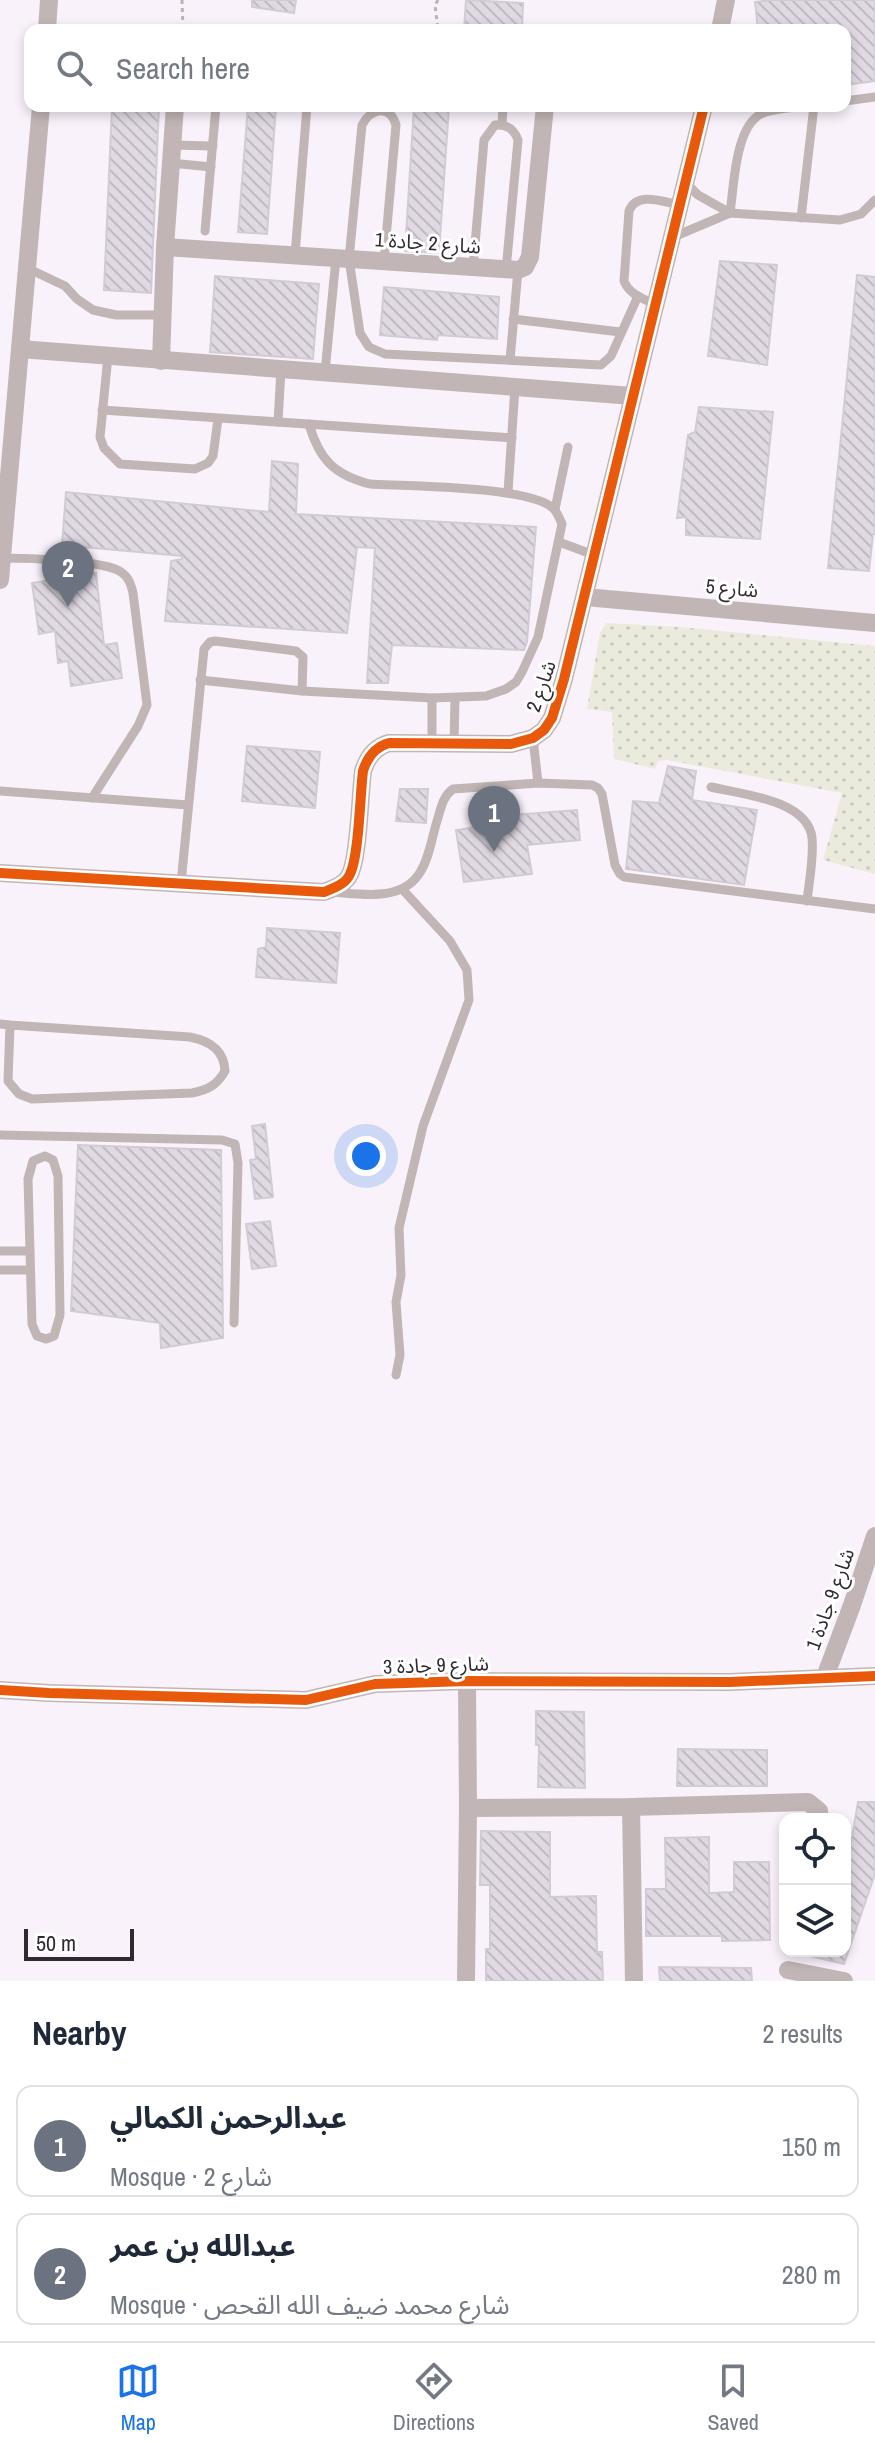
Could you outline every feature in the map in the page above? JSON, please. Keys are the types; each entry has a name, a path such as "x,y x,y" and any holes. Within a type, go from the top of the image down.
{"street":[{"path":"47,24 49,0"},
{"path":"721,24 726,0"},
{"path":"0,580 40,112"},
{"path":"161,361 175,112"},
{"path":"512,270 525,267 530,257 544,112"},
{"name":"شارع 2","path":"324,892 341,884 351,874 363,771 378,748 389,743 511,744 533,738 544,730 552,718 585,597 633,396 646,300 671,238 702,112"},
{"name":"شارع 2 جادة 1","path":"165,247 512,270"},
{"path":"20,349 633,396"},
{"name":"شارع 5","path":"585,597 875,623"},
{"path":"0,873 324,892"},
{"name":"شارع 9 جادة 1","path":"825,1677 875,1536"},
{"name":"شارع 9 جادة 3","path":"0,1690 306,1700 375,1684 467,1681 730,1682 875,1676"},
{"name":"شارع 9 جادة 3","path":"466,1981 467,1681"},
{"path":"468,1808 808,1802 819,1813"},
{"path":"631,1807 634,1981"},
{"path":"786,1976 844,1981"}],"lane":[{"path":"851,100 875,97"},
{"path":"205,231 216,112"},
{"path":"295,255 307,112"},
{"path":"325,372 362,125 373,112"},
{"path":"384,261 396,125 388,112"},
{"path":"502,125 503,112"},
{"path":"730,213 742,138 749,124 768,112"},
{"path":"801,218 813,112"},
{"path":"473,268 484,140 495,125 502,125 516,133 518,140 510,360"},
{"path":"172,154 213,146"},
{"path":"172,154 211,167"},
{"path":"685,182 698,195 730,213 840,220 861,214 875,200"},
{"path":"343,259 360,333 364,342 376,352 601,365 611,356 620,332 646,300 626,288 624,281 631,205 644,199 680,205"},
{"path":"671,238 730,213"},
{"path":"27,268 65,286 93,310 116,315 162,315"},
{"path":"513,319 620,332"},
{"path":"408,378 409,355"},
{"path":"108,356 100,437 104,448 120,464 195,469 208,463 213,456 218,419"},
{"path":"278,422 281,369"},
{"path":"508,492 515,387"},
{"path":"102,410 512,438"},
{"path":"200,680 302,691 432,698 486,696 516,682 538,637 562,524 555,509 508,492 370,484 349,479 323,457 309,424"},
{"path":"555,509 568,447"},
{"path":"559,542 594,555"},
{"path":"1,558 40,558 109,567 121,572 129,581 147,705 138,726 92,798"},
{"path":"181,883 204,649 215,641 300,653 304,663 302,691"},
{"path":"432,698 432,742"},
{"path":"454,743 455,698"},
{"path":"533,738 538,783"},
{"path":"324,892 367,895 402,889 419,874 423,866 443,799 449,791 460,786 538,783 592,785 598,788 602,794 615,865 624,877 875,909"},
{"path":"711,787 775,802 790,809 808,825 812,839 807,901"},
{"path":"0,791 188,805"},
{"path":"396,1375 400,1355 396,1302 401,1275 399,1228 423,1126 469,1000 467,970 450,941 402,889"},
{"path":"5,1024 200,1039 213,1045 222,1055 225,1071 213,1086 192,1093 32,1099 19,1094 8,1081 4,1051 5,1024"},
{"path":"0,1135 222,1140 235,1144 238,1163 234,1323"},
{"path":"45,1156 53,1160 58,1176 60,1315 57,1331 50,1338 41,1338 33,1331 29,1251 29,1171 33,1161 45,1156"},
{"path":"0,1251 29,1251"},
{"path":"0,1270 29,1270"}],"path":[{"path":"182,0 183,24"},
{"path":"437,24 435,5 438,0"}],"shaded area":[{"path":"606,623 875,646 875,874 823,860 842,793 667,760 658,761 655,769 614,759 612,712 587,709 600,633"}],"building":[{"path":"252,0 296,0 294,13 252,7"},
{"path":"466,0 523,3 522,24 464,24"},
{"path":"875,0 875,81 851,84 851,24 757,24 755,2"},
{"path":"112,112 159,112 151,293 104,290"},
{"path":"248,112 276,112 267,234 238,232"},
{"path":"414,112 449,112 439,253 405,251"},
{"path":"720,261 777,265 767,365 708,356"},
{"path":"857,275 875,277 875,534 869,571 828,568"},
{"path":"215,276 319,284 313,359 210,352"},
{"path":"384,287 499,297 497,339 438,335 437,340 380,335"},
{"path":"699,407 773,412 760,539 686,535 686,517 677,518 688,435 695,432"},
{"path":"272,461 298,464 296,514 536,527 524,650 392,645 388,683 367,683 375,548 357,547 347,633 165,621 171,561 182,559 182,556 62,545 66,492 269,512"},
{"path":"96,573 104,645 117,643 122,678 71,686 68,661 58,663 55,631 39,634 32,583"},
{"path":"247,746 320,752 315,808 242,801"},
{"path":"668,766 696,771 692,800 757,810 744,885 626,869 633,801 659,803"},
{"path":"400,789 428,789 426,823 396,821"},
{"path":"577,810 580,840 527,845 532,874 464,882 456,830 496,824 498,816"},
{"path":"267,928 340,933 336,983 256,977 258,949 266,947"},
{"path":"265,1124 273,1197 255,1199 250,1160 256,1159 252,1126"},
{"path":"78,1145 221,1150 223,1338 161,1348 160,1323 71,1311"},
{"path":"270,1221 276,1266 252,1269 246,1224"},
{"path":"536,1711 584,1712 585,1788 538,1787"},
{"path":"678,1749 767,1750 767,1786 677,1786"},
{"path":"858,1802 875,1802 875,1874 851,1944 851,1885 851,1843"},
{"path":"481,1831 550,1832 550,1897 596,1896 597,1952 602,1952 603,1981 486,1981 486,1949 490,1949 490,1885 480,1885"},
{"path":"709,1837 709,1893 734,1892 734,1862 769,1862 770,1940 722,1941 722,1936 646,1936 646,1889 666,1889 665,1838"},
{"path":"814,1957 846,1957 844,1964"},
{"path":"659,1967 751,1968 752,1981 660,1981"}],"cycle path":[{"path":"0,873 324,892 343,883 350,874 357,840 363,771 369,757 380,747 389,743 511,744 533,738 544,730 552,718 564,679 703,112"},
{"path":"0,1690 306,1700 375,1684 467,1681 730,1682 875,1676"}],"place":[{"name":"عبدالله بن عمر","path":"68,607"},
{"name":"عبدالرحمن الكمالي","path":"494,852"}]}
